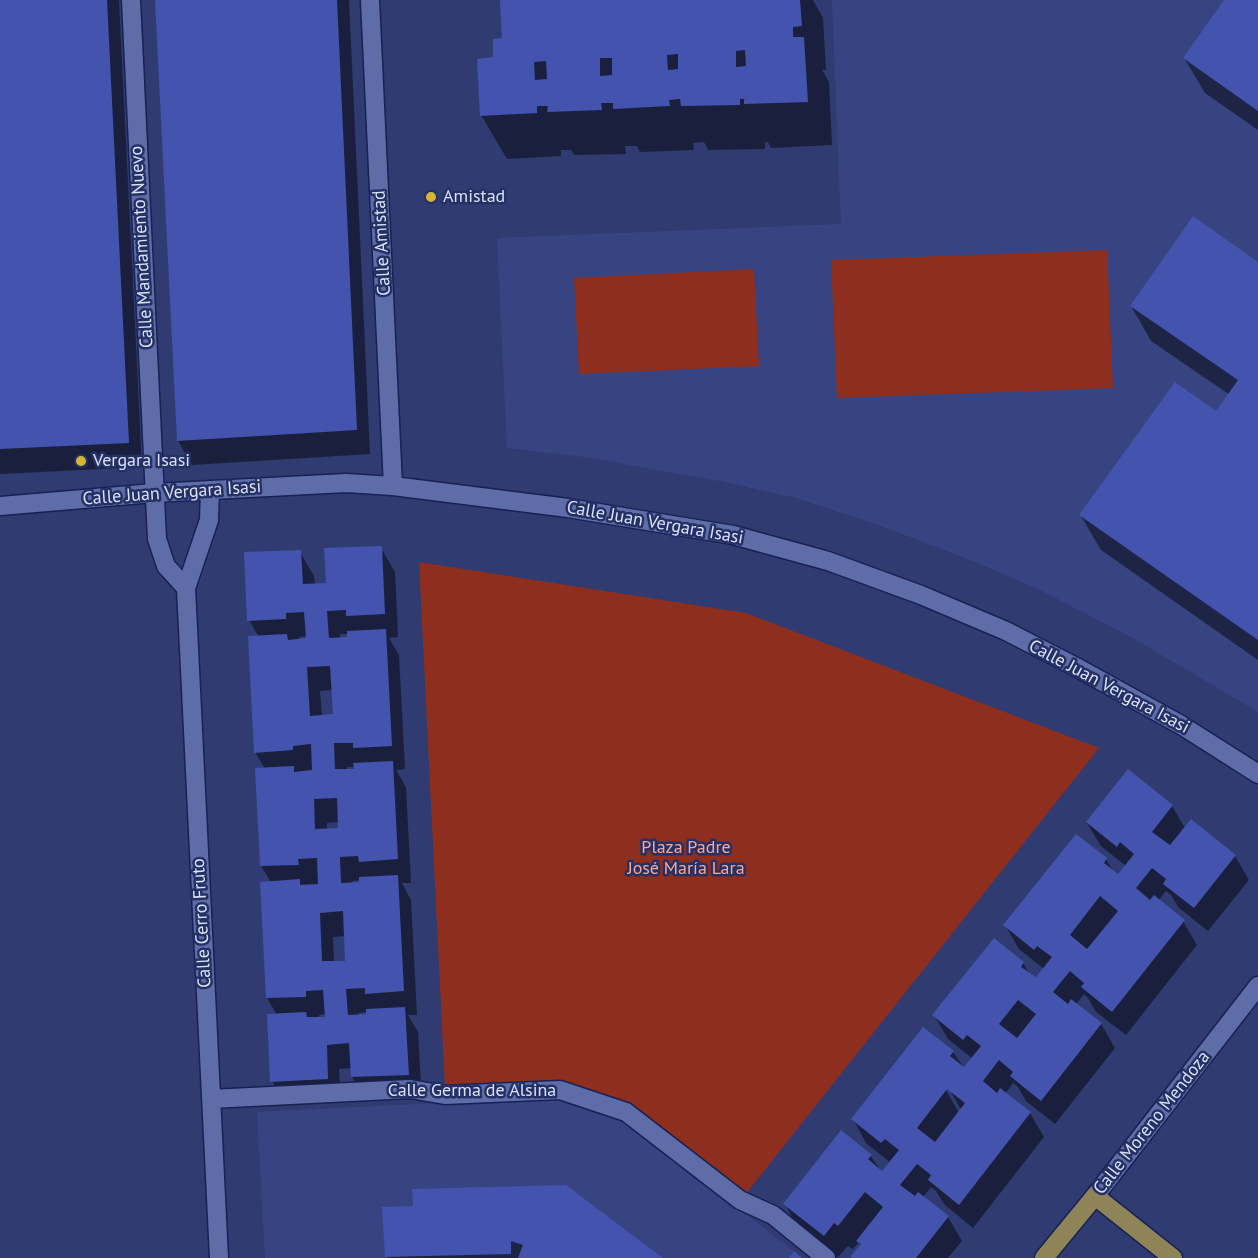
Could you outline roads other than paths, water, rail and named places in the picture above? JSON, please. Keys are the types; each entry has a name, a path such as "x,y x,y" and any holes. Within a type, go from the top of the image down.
{"main road":[{"name":"Calle Moreno Mendoza","path":"1044,1258 1095,1196"},
{"path":"1095,1196 1173,1258"}],"street":[{"name":"Calle Mandamiento Nuevo","path":"130,0 154,493"},
{"name":"Calle Amistad","path":"370,0 393,486"},
{"name":"Calle Juan Vergara Isasi","path":"0,506 154,493 346,483 393,486 568,508 733,536 828,561 921,595 1006,631 1181,725 1258,774"},
{"name":"Calle Cerro Fruto","path":"210,490 209,520 186,588 219,1258"},
{"path":"154,493 157,539 166,566 186,588"},
{"name":"Calle Moreno Mendoza","path":"1095,1196 1258,986"},
{"name":"Calle Germa de Alsina","path":"211,1100 410,1089 445,1095 560,1090 626,1112 740,1200 774,1215 826,1258"}],"place":[{"name":"Amistad","path":"431,197"},
{"name":"Vergara Isasi","path":"81,461"}],"park label":[{"name":"Plaza Padre José María Lara","path":"686,858"}]}
